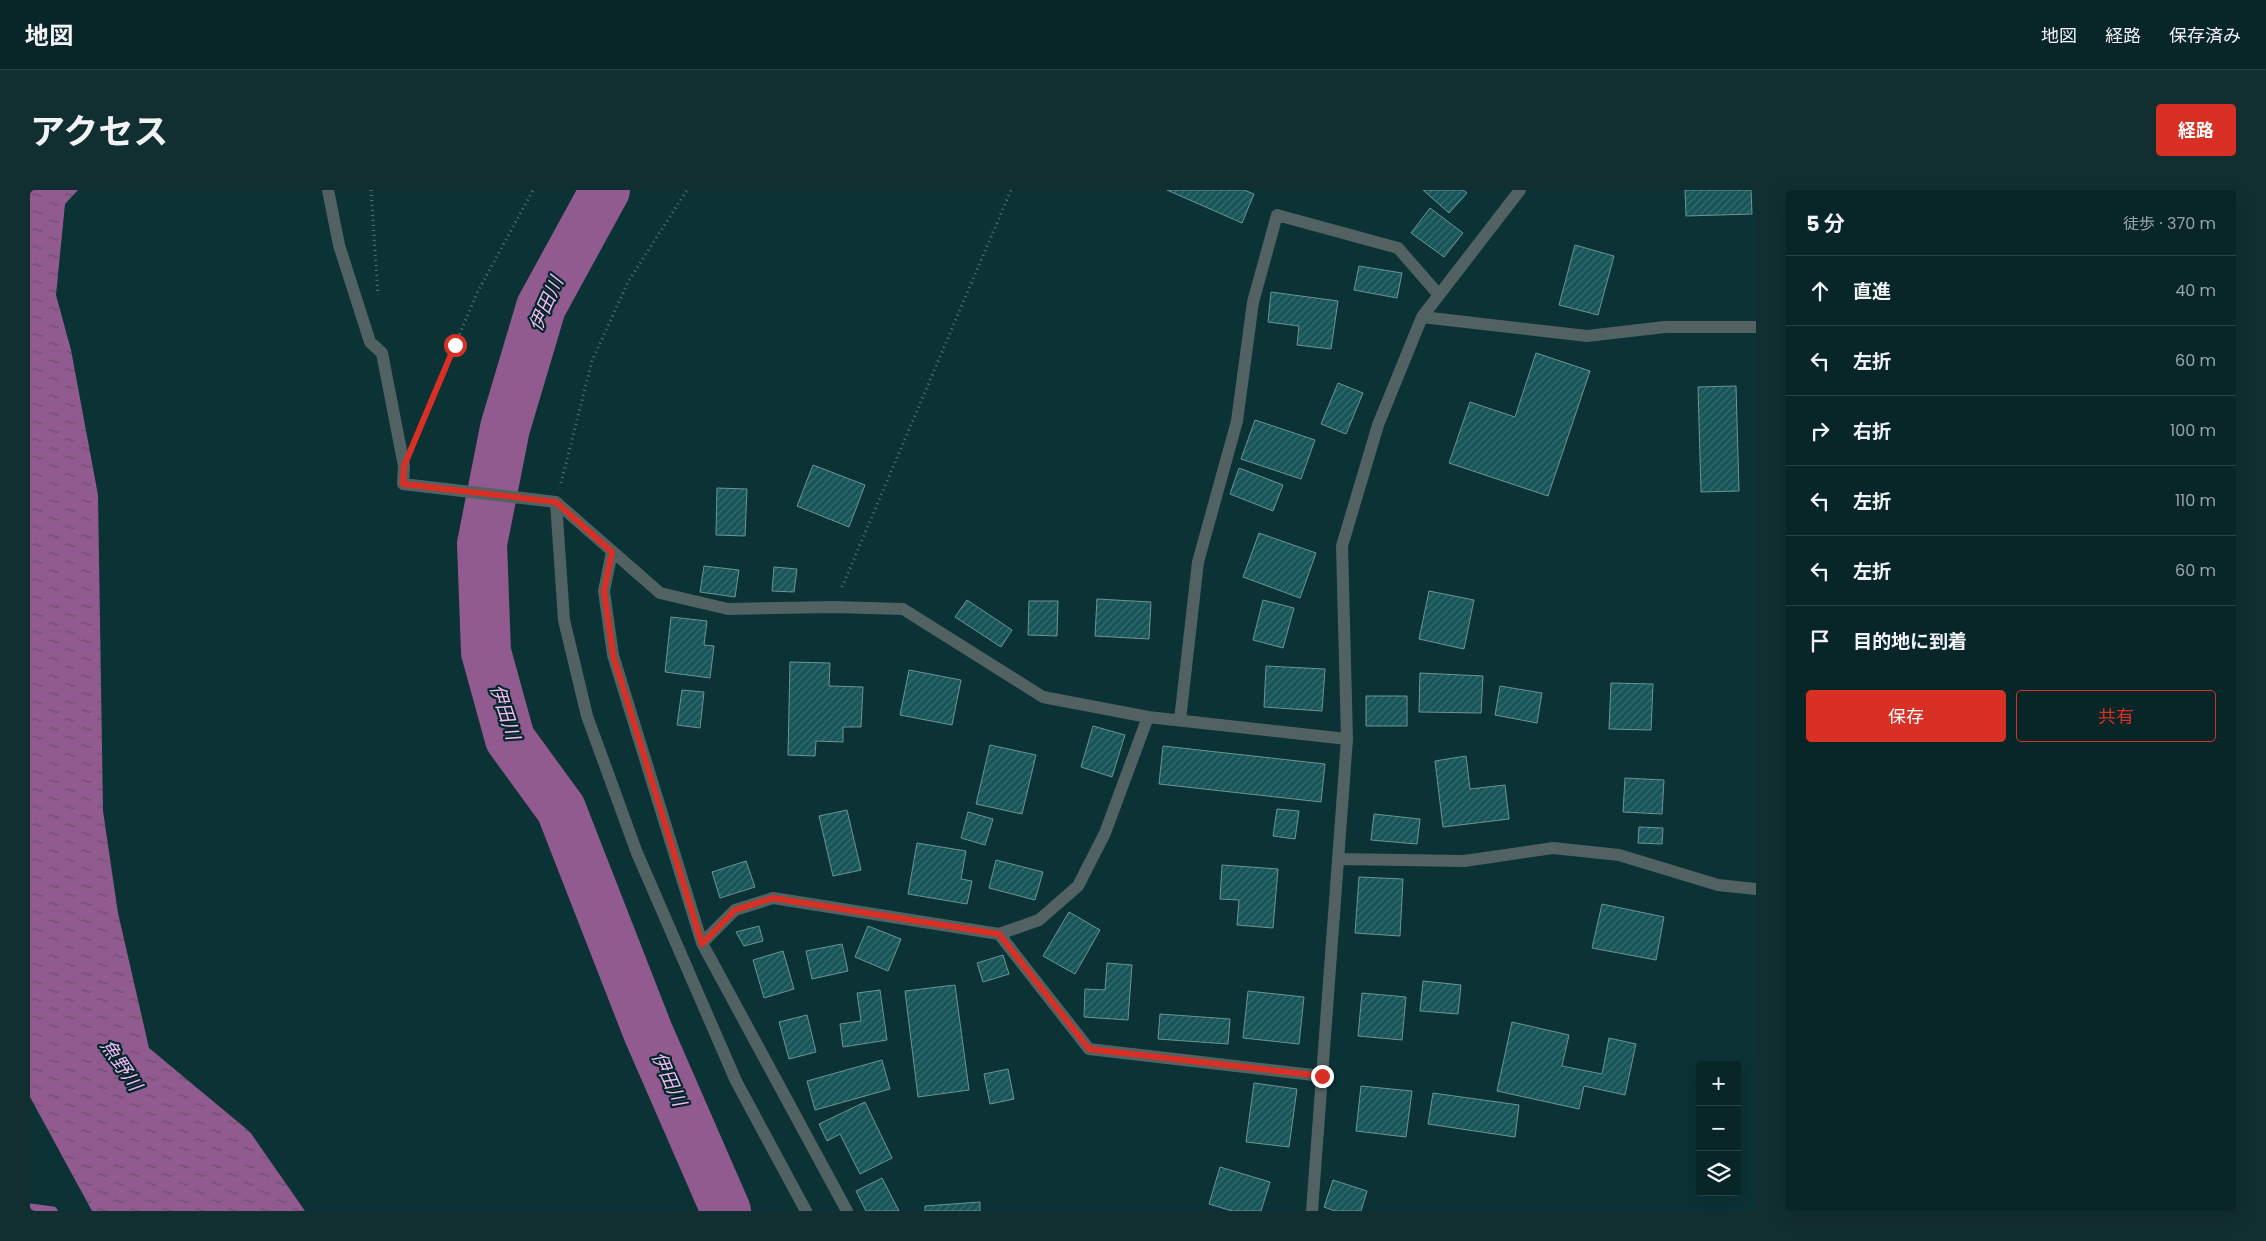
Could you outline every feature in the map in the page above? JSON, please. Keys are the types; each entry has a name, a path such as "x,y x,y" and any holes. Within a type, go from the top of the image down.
{"street":[{"path":"328,190 339,245 370,342 382,353 404,466 403,484 556,502 660,593 728,609 903,609 1043,697 1148,717 1347,739"},
{"path":"1312,1211 1347,739 1342,546 1378,425 1422,317 1520,190"},
{"path":"1180,720 1198,562 1237,421 1253,302 1278,215 1398,248 1439,295"},
{"path":"1422,317 1587,336 1665,326 1756,327"},
{"path":"556,502 564,620 587,716 637,853 736,1081 806,1211"},
{"path":"612,552 604,591 613,655 702,944 847,1211"},
{"path":"702,944 735,910 773,898 999,934 1039,920 1078,886 1105,834 1148,717"},
{"path":"1338,859 1464,861 1553,848 1619,855 1718,884 1756,888"},
{"path":"999,934 1089,1049 1322,1076"}],"path":[{"path":"371,190 378,296"},
{"path":"404,466 477,293 533,190"},
{"path":"556,502 592,361 628,282 687,190"},
{"path":"834,608 1011,190"}],"water":[{"name":"魚野川","path":"30,190 78,190 65,204 56,295 71,350 98,495 103,811 118,913 149,1048 250,1132 305,1211 92,1211 30,1097"}],"building":[{"path":"1167,190 1244,190 1254,194 1242,223"},
{"path":"1423,190 1463,190 1467,193 1449,213"},
{"path":"1685,190 1751,190 1752,214 1686,216"},
{"path":"1430,208 1463,233 1444,257 1411,233"},
{"path":"1575,245 1614,256 1598,315 1559,305"},
{"path":"1359,266 1402,273 1397,298 1354,290"},
{"path":"1271,292 1338,301 1331,349 1297,345 1299,326 1268,322"},
{"path":"1536,353 1590,371 1548,496 1449,463 1470,402 1515,417"},
{"path":"1338,383 1363,393 1346,434 1321,424"},
{"path":"1736,386 1739,491 1701,492 1698,387"},
{"path":"1255,420 1315,440 1301,479 1241,459"},
{"path":"813,465 865,485 849,527 797,506"},
{"path":"1239,468 1283,485 1273,511 1230,494"},
{"path":"717,488 747,489 745,536 716,535"},
{"path":"1259,533 1316,553 1300,598 1243,577"},
{"path":"704,566 739,570 735,597 700,592"},
{"path":"774,567 797,569 794,592 772,591"},
{"path":"1429,591 1474,600 1464,649 1419,639"},
{"path":"1097,599 1151,602 1149,639 1095,636"},
{"path":"967,600 1012,630 1001,647 955,617"},
{"path":"1263,600 1294,608 1283,648 1253,640"},
{"path":"1029,601 1058,601 1057,636 1028,635"},
{"path":"671,617 707,621 704,645 714,646 710,678 665,672"},
{"path":"790,662 830,663 829,686 863,687 861,727 843,727 843,742 816,741 815,756 788,755"},
{"path":"1266,666 1325,669 1322,711 1264,707"},
{"path":"909,670 961,680 952,725 900,715"},
{"path":"1420,673 1483,676 1481,713 1419,712"},
{"path":"1611,683 1653,684 1651,730 1609,729"},
{"path":"1500,686 1542,693 1537,723 1495,715"},
{"path":"682,690 704,692 700,728 677,725"},
{"path":"1366,696 1407,696 1407,726 1366,726"},
{"path":"1093,726 1125,735 1112,777 1081,767"},
{"path":"990,745 1036,755 1022,814 976,804"},
{"path":"1163,746 1325,764 1321,802 1159,784"},
{"path":"1466,756 1470,789 1505,785 1509,819 1443,827 1435,761"},
{"path":"1625,778 1664,780 1662,814 1623,812"},
{"path":"1277,809 1299,811 1295,839 1273,836"},
{"path":"847,810 861,870 833,876 819,816"},
{"path":"968,812 993,819 985,845 961,838"},
{"path":"1374,814 1420,819 1417,844 1371,840"},
{"path":"1639,827 1663,828 1662,844 1638,843"},
{"path":"917,843 966,851 961,879 972,881 967,904 908,894"},
{"path":"996,860 1043,872 1035,900 989,888"},
{"path":"746,861 755,887 720,898 712,872"},
{"path":"1222,865 1278,869 1273,928 1237,925 1239,900 1220,899"},
{"path":"1359,877 1403,879 1400,936 1355,933"},
{"path":"1602,904 1664,917 1656,960 1592,948"},
{"path":"1069,912 1100,930 1075,974 1043,956"},
{"path":"759,926 763,941 744,946 736,932"},
{"path":"868,926 901,939 888,971 855,957"},
{"path":"842,944 848,971 812,979 806,951"},
{"path":"783,951 794,989 764,998 753,960"},
{"path":"1003,955 1009,974 983,982 977,963"},
{"path":"1107,963 1132,965 1128,1020 1084,1017 1085,989 1105,990"},
{"path":"1423,981 1461,985 1458,1014 1420,1011"},
{"path":"955,985 969,1090 918,1097 905,991"},
{"path":"880,990 887,1040 843,1047 840,1024 861,1021 857,993"},
{"path":"1248,991 1304,997 1299,1044 1243,1038"},
{"path":"1362,993 1406,997 1402,1040 1358,1036"},
{"path":"1160,1014 1230,1019 1228,1044 1158,1039"},
{"path":"807,1015 816,1052 789,1059 779,1022"},
{"path":"1512,1022 1569,1035 1562,1066 1602,1074 1609,1038 1636,1044 1625,1095 1584,1086 1579,1109 1497,1091"},
{"path":"882,1060 890,1089 815,1110 807,1081"},
{"path":"1008,1069 1014,1099 990,1104 984,1074"},
{"path":"1254,1083 1297,1089 1289,1147 1246,1142"},
{"path":"1361,1086 1412,1091 1406,1137 1356,1131"},
{"path":"1433,1093 1519,1105 1515,1137 1428,1124"},
{"path":"865,1102 892,1158 860,1174 840,1134 827,1141 819,1124"},
{"path":"1220,1167 1270,1182 1261,1211 1232,1211 1209,1204"},
{"path":"882,1178 899,1211 866,1211 856,1191"},
{"path":"1333,1180 1367,1191 1361,1211 1335,1211 1324,1207"},
{"path":"980,1202 980,1211 925,1211 925,1206"}],"waterway":[{"name":"伊田川","path":"605,190 541,307 505,428 482,544 486,652 510,739 561,809 648,1032 726,1211"},
{"path":"30,1208 53,1211"}],"route":[{"path":"455,345 404,466 403,484 556,502 612,552 604,591 613,655 702,944 735,910 773,898 999,934 1089,1049 1322,1076"}]}
